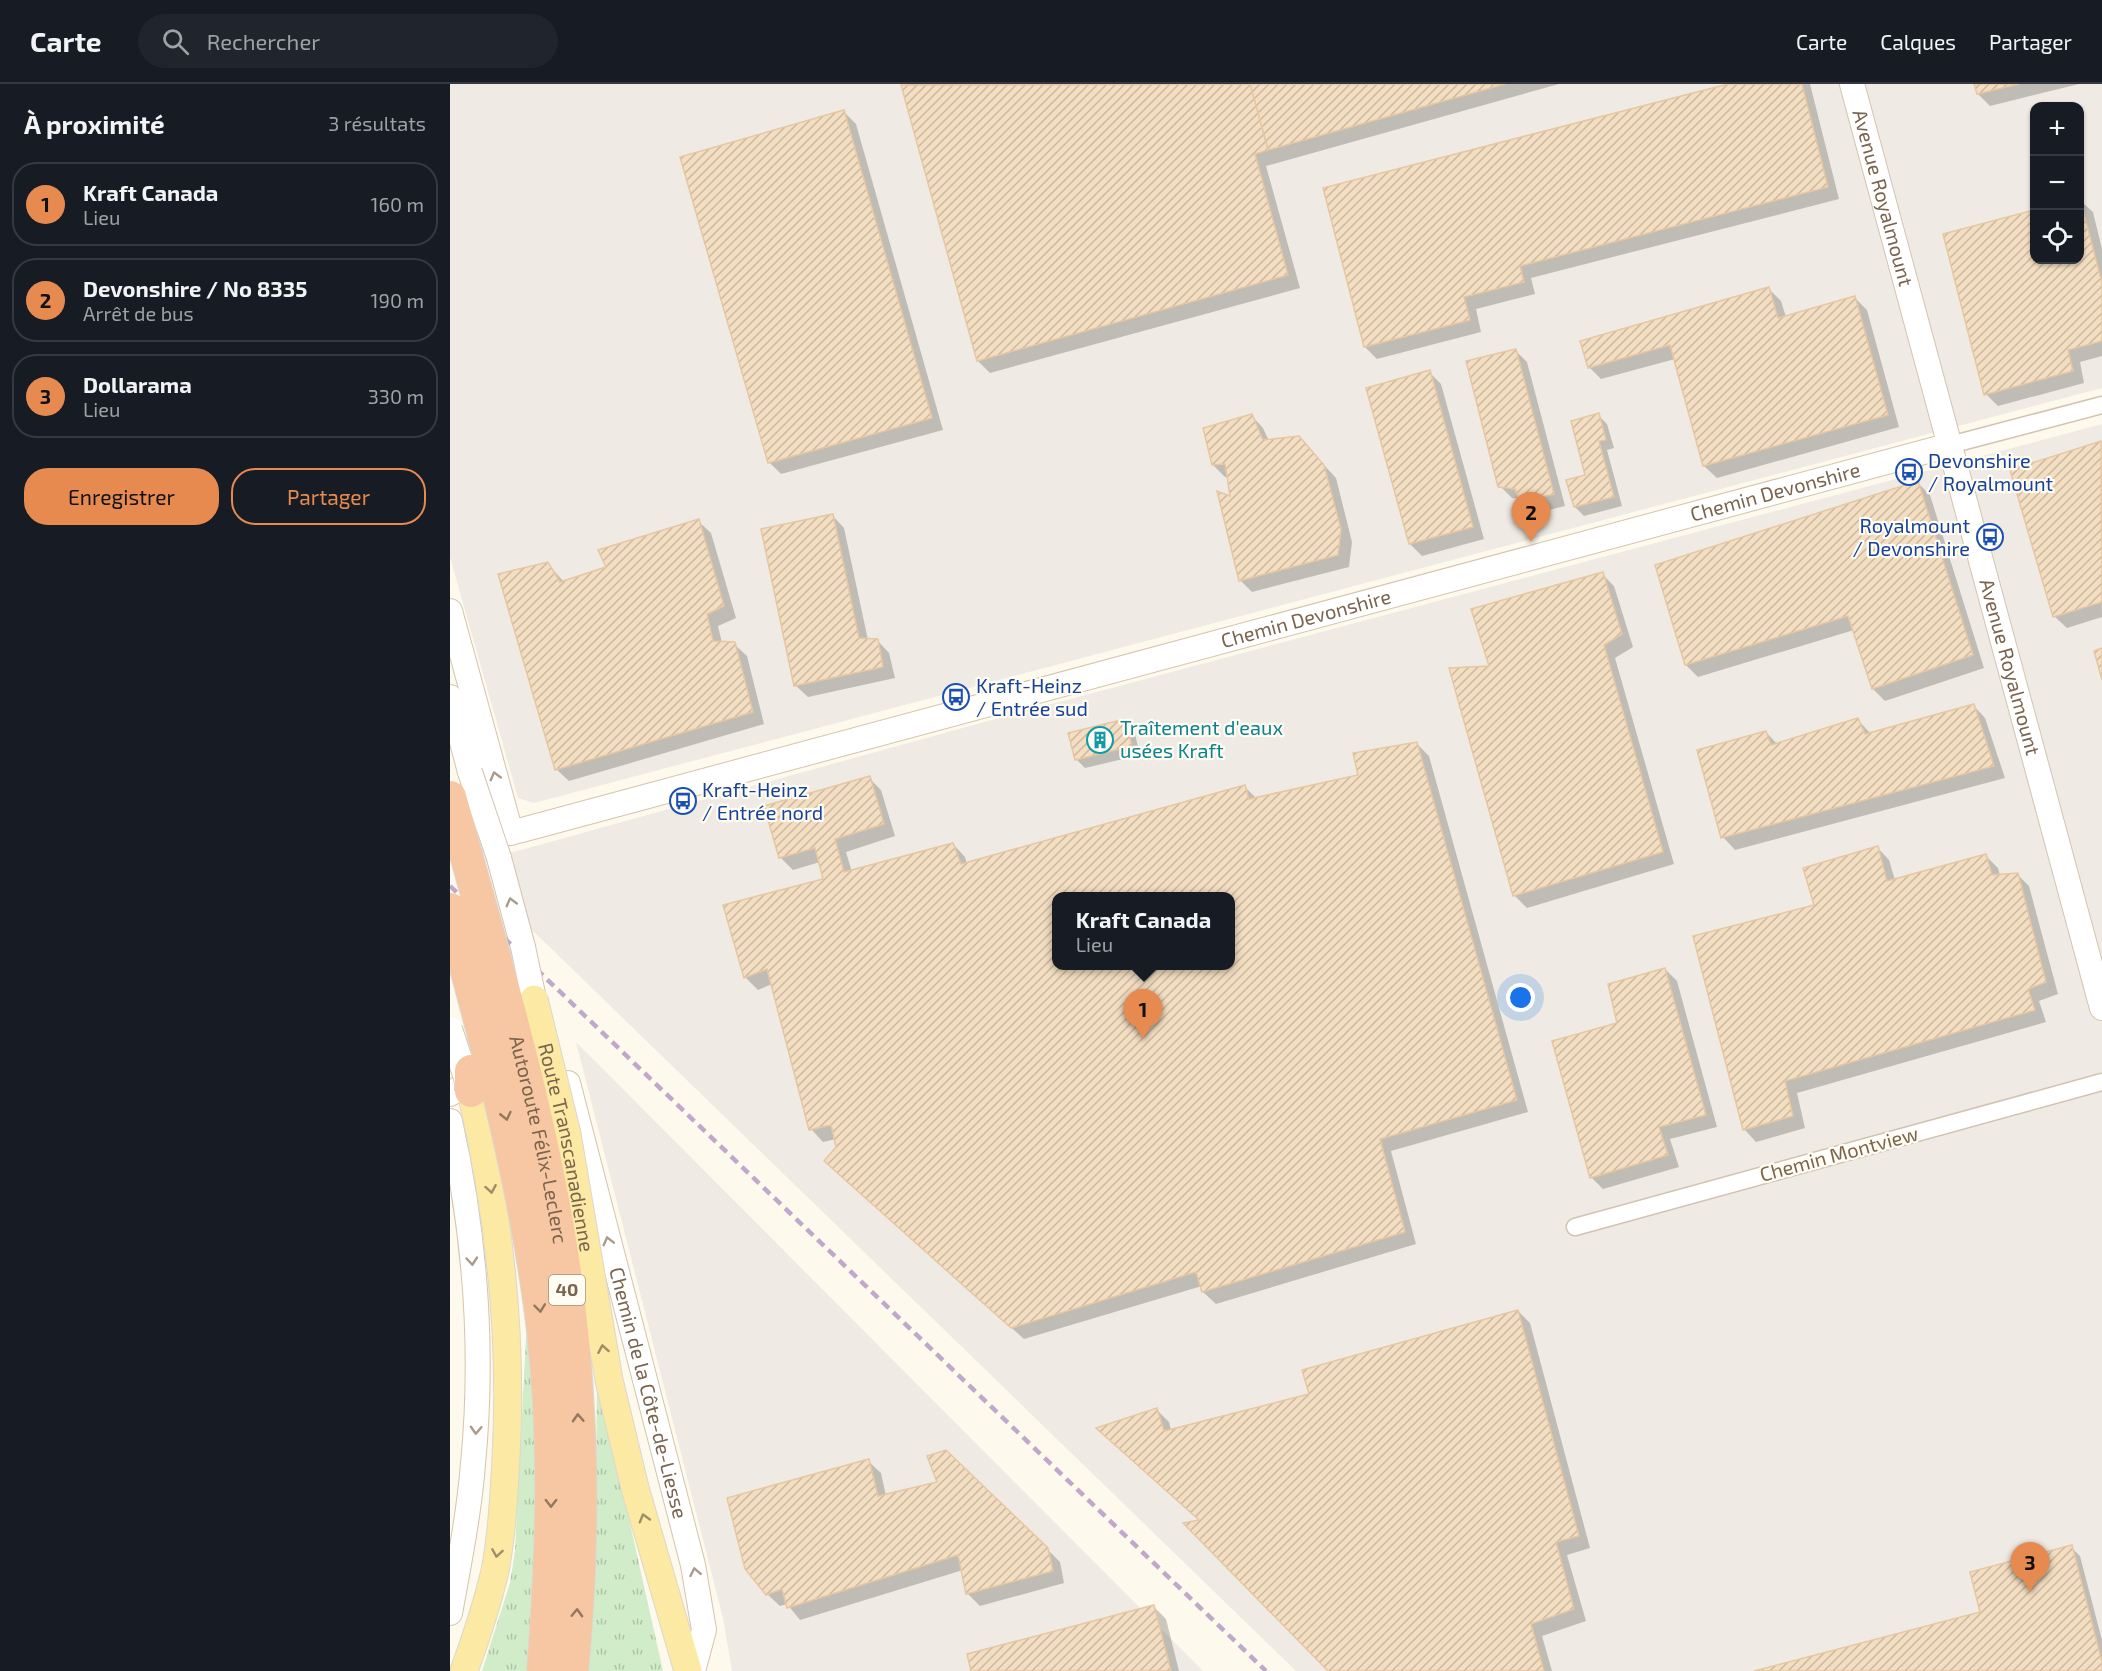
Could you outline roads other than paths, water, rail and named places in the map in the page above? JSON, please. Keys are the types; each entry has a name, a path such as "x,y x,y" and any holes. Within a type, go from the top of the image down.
{"highway":[{"name":"Autoroute Félix-Leclerc","path":"450,797 531,1096 565,1273 575,1367 580,1472 580,1547 572,1671"},
{"name":"Autoroute Félix-Leclerc","path":"450,909 505,1114 528,1228 540,1311 550,1421 551,1496 550,1573 543,1671"}],"main road":[{"name":"Route Transcanadienne","path":"534,999 567,1134 606,1368 635,1488 687,1671"},
{"path":"464,1085 494,1206 506,1308 509,1383 504,1495 495,1569 484,1614 464,1671"}],"street":[{"name":"Avenue Royalmount","path":"1852,84 2102,1008"},
{"name":"Chemin Devonshire","path":"450,830 461,838 471,840 511,833 2102,405"},
{"path":"450,611 511,833"},
{"name":"Route Transcanadienne","path":"450,697 470,772 499,858 534,999"},
{"name":"Chemin de la Côte-de-Liesse","path":"450,946 554,1052 567,1078 693,1565 704,1630 693,1671"},
{"path":"450,1029 464,1085 482,1073 511,1063 546,1064 567,1078"},
{"name":"Chemin Montview","path":"1575,1227 2102,1082"},
{"path":"450,1121 463,1183 477,1324 477,1413 459,1500 450,1613"}],"railway":[{"path":"450,886 1266,1671"}],"place":[{"name":"Devonshire / Royalmount","path":"1909,472"},
{"name":"Royalmount / Devonshire","path":"1990,537"},
{"name":"Devonshire / No 8335","path":"1531,542"},
{"name":"Kraft-Heinz / Entrée sud","path":"956,697"},
{"name":"Traîtement d'eaux usées Kraft","path":"1100,740"},
{"name":"Kraft-Heinz / Entrée nord","path":"683,801"},
{"name":"Kraft Canada","path":"1143,1039"},
{"name":"Dollarama","path":"2030,1592"}]}
